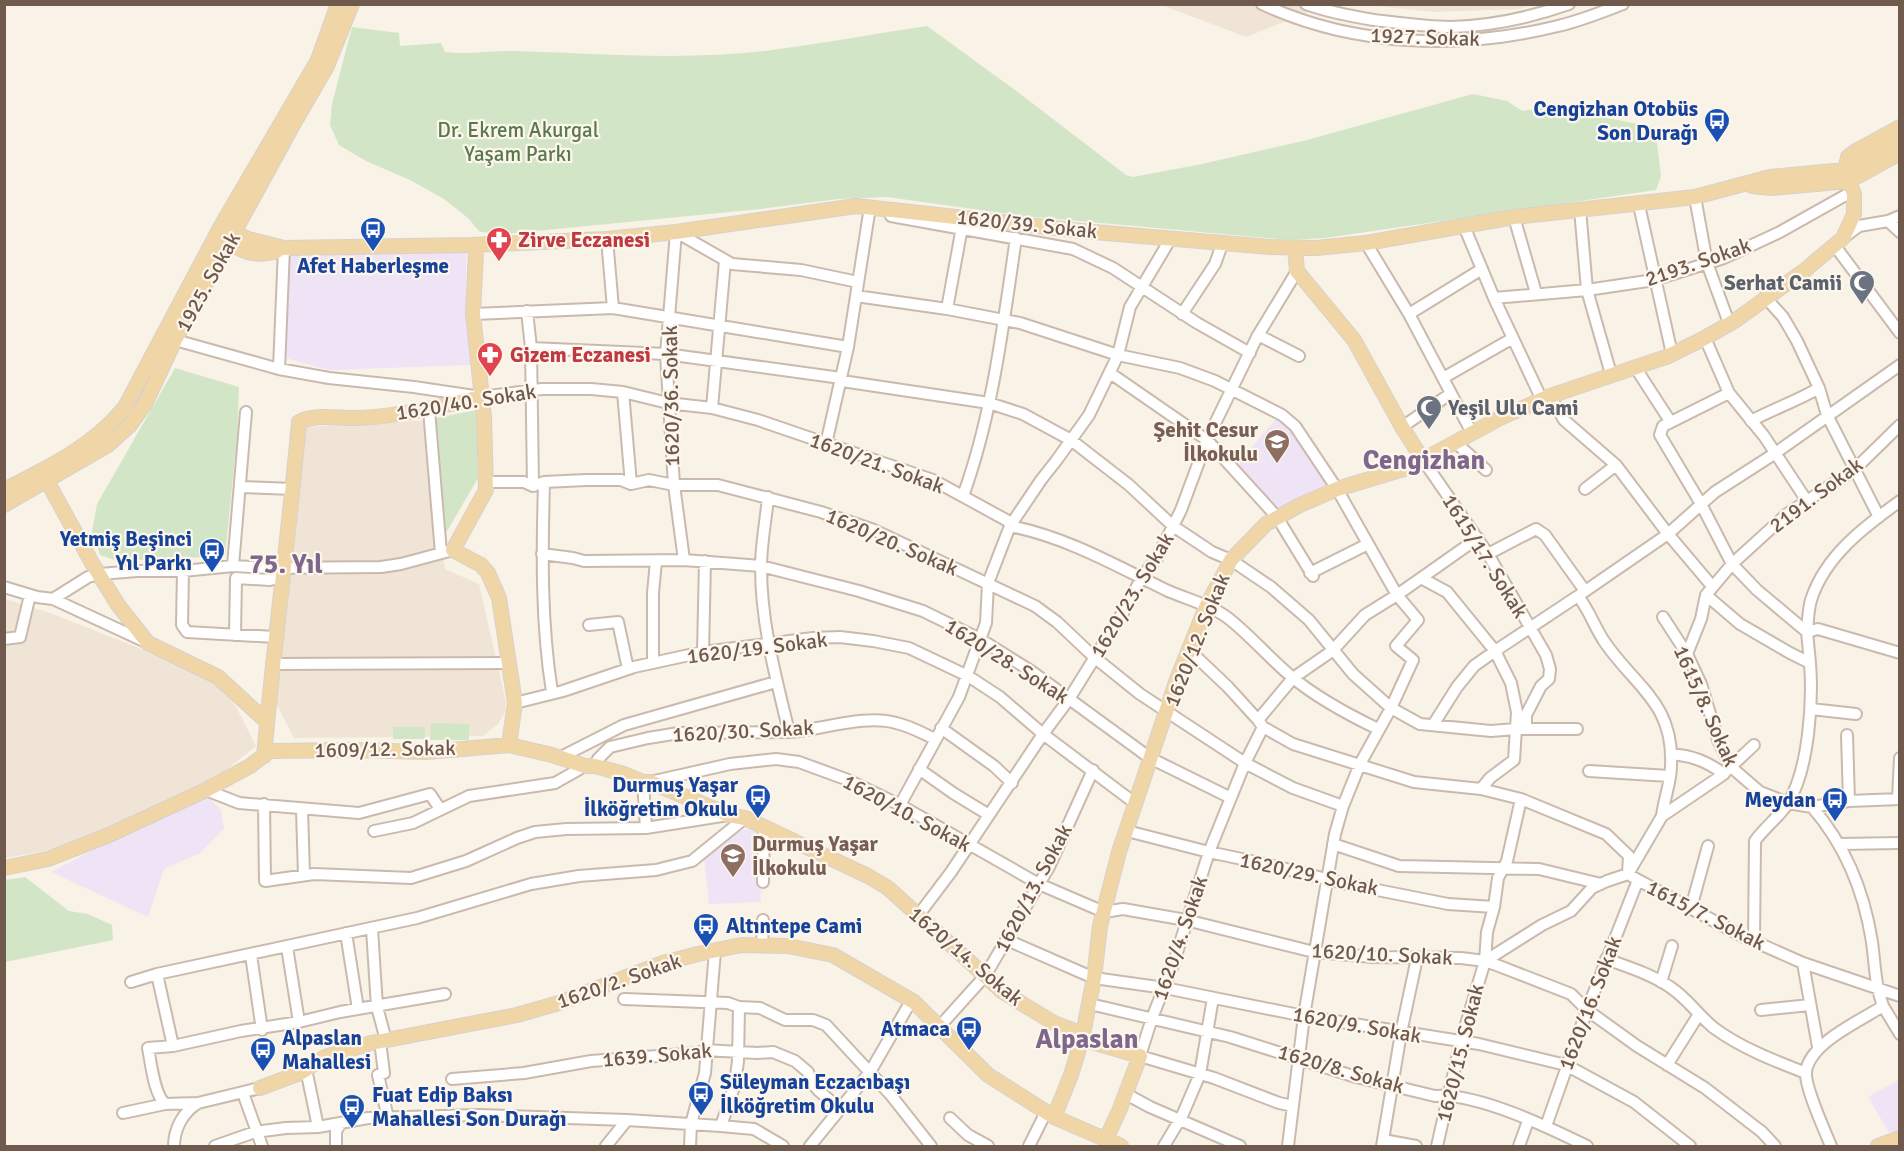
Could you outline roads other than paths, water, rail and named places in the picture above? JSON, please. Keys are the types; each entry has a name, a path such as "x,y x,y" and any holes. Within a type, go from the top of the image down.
{"main road":[{"name":"1925. Sokak","path":"4,490 87,443 112,423 125,407 221,226 318,60 338,4"},
{"name":"1925. Sokak","path":"4,505 108,445 130,425 145,404 175,340 292,125 327,66 352,4"},
{"path":"1849,181 1848,157 1899,128"},
{"path":"1849,181 1899,141"},
{"path":"1849,181 1899,153"},
{"name":"1620/39. Sokak","path":"221,226 232,238 284,249 472,245 607,239 856,206 870,210 1049,228 1295,248 1366,243 1514,217 1639,205 1695,197 1744,185 1771,188 1849,181"},
{"name":"1620/12. Sokak","path":"1050,1114 1071,1075 1082,1039 1090,1004 1100,926 1119,852 1189,650 1206,607 1230,560 1266,524 1300,505 1337,489 1373,477 1398,472 1546,398 1672,354 1705,338 1804,271 1839,242 1854,214 1849,181"},
{"path":"472,245 476,251 473,314 484,417 486,490 447,552 482,565 499,598 515,703 509,744"},
{"path":"1295,248 1297,271"},
{"name":"1615/17. Sokak","path":"1297,271 1354,340 1423,460"},
{"name":"1620/40. Sokak","path":"293,489 299,422 307,418 358,418 429,410 481,397"},
{"path":"47,481 86,553 118,605 148,643 218,677 267,722"},
{"path":"4,868 48,859 99,839 206,790 264,756 272,664 293,489"},
{"name":"1620/14. Sokak","path":"509,744 647,782 729,815 745,818 868,876 888,888 1003,992 1054,1023 1072,1030 1082,1039 1140,1056"},
{"name":"1609/12. Sokak","path":"264,756 270,751 426,752 509,744"},
{"name":"1620/2. Sokak","path":"260,1088 306,1069 325,1057 383,1041 517,1015 559,1003 663,963 741,945 788,946 833,956 914,1002 988,1075 1050,1114 1104,1143 1120,1146"},
{"name":"1620/4. Sokak","path":"1104,1143 1140,1056"},
{"path":"1880,1146 1899,1138"}],"street":[{"name":"1927. Sokak","path":"1262,4 1312,25 1358,34 1447,42 1491,39 1560,26 1623,4"},
{"name":"1927. Sokak","path":"1306,4 1356,17 1452,27 1491,23 1569,4"},
{"name":"2193. Sokak","path":"1494,298 1587,290 1654,280 1724,258 1780,232 1849,181"},
{"path":"1695,197 1707,263 1729,323"},
{"path":"1639,205 1672,354"},
{"path":"1580,209 1587,290 1611,375"},
{"path":"826,444 842,380 870,210 1073,249 1113,268 1182,314 1250,353"},
{"name":"1620/12. Sokak","path":"1839,242 1858,226 1888,221 1899,216"},
{"path":"1514,217 1536,293"},
{"path":"1888,221 1899,232"},
{"path":"1464,226 1513,338 1546,398 1564,420 1616,465 1709,591 1740,624 1810,663"},
{"path":"947,309 962,227"},
{"path":"676,231 732,264 801,270 858,282"},
{"name":"1620/36. Sokak","path":"676,231 666,354 674,485 684,560"},
{"path":"963,496 978,454 989,403 1016,238"},
{"path":"900,805 959,697 968,676 986,623 988,583 1010,526 1089,415 1118,355 1130,307 1171,238"},
{"path":"607,239 613,308"},
{"path":"1182,314 1215,264 1222,242"},
{"path":"1839,242 1899,333"},
{"path":"1366,243 1409,314 1472,433"},
{"path":"279,369 284,249"},
{"path":"712,408 725,261"},
{"path":"1409,314 1482,269"},
{"name":"1620/23. Sokak","path":"917,916 1069,699 1125,609 1142,577 1157,558 1173,526 1208,440 1258,335 1297,271"},
{"path":"856,296 947,309 1020,323 1118,355 1180,368 1233,389 1282,415 1295,426 1337,489 1397,595 1418,620 1396,646 1413,660 1391,708 1360,764 1343,806 1333,843 1304,1016 1288,1146"},
{"path":"1765,297 1783,317 1797,341 1819,388 1827,415 1879,517"},
{"path":"473,314 613,308 848,347"},
{"path":"527,311 531,348 532,486"},
{"path":"1258,335 1299,356"},
{"path":"1443,378 1513,338"},
{"path":"1705,338 1729,393 1764,436 1807,501"},
{"path":"175,340 279,369 329,378 481,397"},
{"path":"531,348 666,354 717,360 989,403 1023,414 1071,440 1129,486 1173,526 1271,588 1301,614 1353,674 1391,708 1420,724 1491,731 1577,729"},
{"path":"1433,725 1473,666 1668,534 1715,492 1774,454 1899,365"},
{"path":"1635,367 1670,421"},
{"path":"1110,373 1208,440 1277,517 1312,574 1368,544"},
{"path":"1751,421 1819,388"},
{"name":"1620/40. Sokak","path":"481,397 532,390 591,389 623,392 669,403"},
{"path":"623,392 631,484"},
{"path":"1729,393 1670,421 1663,426 1660,435 1701,504 1732,564 1757,590 1807,632"},
{"path":"1402,427 1450,394"},
{"name":"1620/21. Sokak","path":"669,403 712,408 758,420 922,476 1008,521 1010,526 1029,529 1078,546 1226,617 1293,678 1316,694 1378,729"},
{"path":"53,599 88,577 100,574 183,571 233,566 284,572 381,567 447,552 429,410"},
{"path":"233,566 246,412"},
{"name":"2191. Sokak","path":"1709,591 1732,564 1787,514 1854,470 1899,425"},
{"path":"1455,442 1485,470"},
{"name":"1615/17. Sokak","path":"1423,460 1478,538 1546,655 1550,669 1549,679 1541,686 1521,729"},
{"path":"1585,489 1616,465"},
{"name":"1620/20. Sokak","path":"485,482 524,482 532,486 544,482 621,480 631,484 649,480 674,485 718,485 768,497 874,530 1035,606 1057,622 1094,657 1140,694 1245,763 1293,788 1343,806"},
{"path":"544,482 542,554 544,627 552,692"},
{"path":"240,487 293,489"},
{"path":"768,497 761,566 768,643 789,732"},
{"path":"1754,941 1755,841 1788,803 1800,774 1811,709 1807,632 1811,601 1822,574 1832,558 1899,501"},
{"path":"1488,554 1536,529 1545,535 1582,593 1584,603 1605,643 1662,712 1672,767 1662,816 1633,877"},
{"name":"1620/4. Sokak","path":"1140,1056 1209,852 1260,723 1293,678 1332,651 1365,615 1478,538"},
{"name":"1620/28. Sokak","path":"542,554 584,561 684,560 761,566 923,610 980,639 1031,671 1150,758 1231,798"},
{"path":"653,663 653,593 656,561"},
{"path":"703,652 705,561"},
{"path":"183,571 182,625 187,632 275,637"},
{"path":"235,635 236,578 270,580 284,572"},
{"path":"1421,579 1447,592 1495,651 1510,683 1521,729 1514,760 1490,778 1481,789"},
{"path":"4,587 53,599 148,643"},
{"path":"1687,654 1709,591"},
{"path":"4,639 20,637 30,595"},
{"name":"1615/8. Sokak","path":"1663,617 1687,654 1701,684 1727,771 1760,792 1788,803 1812,807 1849,801 1899,799"},
{"path":"589,625 618,622 628,669"},
{"path":"1807,632 1818,629 1899,653"},
{"name":"1620/19. Sokak","path":"515,703 563,691 628,669 703,652 768,643 840,638 873,641 909,648 968,676 1000,697 1043,734 1094,770 1136,804"},
{"name":"1615/7. Sokak","path":"1189,650 1260,723 1293,744 1414,783 1481,789 1521,799 1606,834 1629,856 1633,877 1754,941 1803,963 1899,996"},
{"path":"272,664 508,663"},
{"path":"559,758 624,725 776,682"},
{"path":"1811,709 1856,714"},
{"name":"1620/30. Sokak","path":"374,831 413,823 469,796 555,783 590,766 610,747 648,738 679,734 807,731 831,725 878,721 894,722 935,739"},
{"path":"941,728 994,766 1012,783"},
{"path":"1846,735 1849,801"},
{"path":"1662,816 1727,771 1754,745"},
{"path":"1671,754 1701,759 1727,771"},
{"path":"1899,758 1899,799"},
{"name":"1620/10. Sokak","path":"647,782 730,764 776,759 799,762 827,771 900,805 951,833 968,846 1039,884 1104,912 1123,909 1186,920 1314,952 1485,961 1571,994 1587,1010 1637,1046 1705,1088 1762,1132 1775,1146"},
{"path":"919,769 989,815"},
{"name":"1620/13. Sokak","path":"940,1026 985,976 1007,940 1039,884 1094,770"},
{"path":"1589,771 1670,776"},
{"path":"646,828 647,782"},
{"path":"206,790 239,803 358,813 430,794 440,809"},
{"name":"1620/15. Sokak","path":"1437,1146 1461,1041 1485,961 1487,932 1494,907 1498,878 1512,844 1521,799"},
{"path":"264,804 265,881 314,874 411,878 466,861 535,832 566,829 646,828 729,815"},
{"path":"1812,807 1840,844 1861,891 1872,942 1876,988 1899,1034"},
{"path":"302,810 304,875"},
{"path":"131,982 157,974 417,918 531,884 579,876 656,870 692,861 745,818"},
{"path":"763,882 764,827"},
{"name":"1620/29. Sokak","path":"1127,831 1327,880 1448,904 1494,907"},
{"path":"1333,843 1399,866 1539,869 1601,884"},
{"path":"1840,844 1899,843"},
{"path":"1691,908 1708,846"},
{"name":"1620/15. Sokak","path":"1485,961 1542,925 1571,911 1579,900 1601,884 1633,877"},
{"name":"1620/16. Sokak","path":"1545,1126 1633,877"},
{"path":"762,945 763,920"},
{"path":"372,929 377,1007 383,1041 384,1073 378,1075 388,1118"},
{"path":"346,933 358,1009"},
{"name":"1620/9. Sokak","path":"1007,940 1094,978 1165,987 1304,1016 1461,1041 1566,1065 1634,1102 1690,1146"},
{"path":"1661,982 1672,946"},
{"path":"287,947 299,1022"},
{"path":"690,1143 691,1124 705,1074 705,1050 715,951"},
{"path":"251,955 262,1030"},
{"path":"1416,1146 1382,1143 1417,958"},
{"path":"1606,958 1654,977 1692,1005 1714,1028 1750,1049 1806,1073"},
{"path":"1803,963 1818,1047"},
{"path":"157,974 173,1046"},
{"path":"165,1104 160,1100 148,1048 173,1046 241,1031 262,1030 358,1009 445,994"},
{"path":"1164,1146 1180,1119 1200,1074 1213,998"},
{"path":"624,999 728,1003 739,1007 760,1008 785,1020 813,1020 826,1025 913,1120 931,1146"},
{"path":"810,1146 870,1072 907,1008 914,1002"},
{"name":"1620/8. Sokak","path":"1090,1004 1266,1047 1356,1077 1391,1086 1435,1096 1448,1095 1489,1105 1545,1126 1587,1146"},
{"path":"1761,1010 1810,1005"},
{"path":"1831,1146 1813,1100 1806,1073 1818,1047 1883,1006"},
{"path":"721,1126 735,1084 739,1007"},
{"path":"1667,1065 1699,1014"},
{"name":"1639. Sokak","path":"452,1080 524,1072 591,1061 698,1053 705,1050 773,1052 795,1061 808,1072 811,1082 840,1109"},
{"name":"1620/14. Sokak","path":"1140,1056 1293,1106"},
{"path":"306,1069 318,1127"},
{"name":"1620/2. Sokak","path":"123,1113 165,1104 198,1103 260,1088"},
{"path":"243,1093 255,1132 262,1146"},
{"path":"1126,1094 1150,1107 1240,1146"},
{"path":"174,1146 174,1135 187,1109 198,1103"},
{"path":"1029,1146 1050,1114"},
{"path":"215,1146 255,1132 286,1128 318,1127 388,1118 479,1115 627,1120 754,1129 783,1146"},
{"path":"950,1118 969,1135 988,1146"},
{"path":"606,1146 627,1120"},
{"path":"1519,1146 1528,1121"},
{"path":"336,1146 336,1131 341,1123"}],"place":[{"name":"Cengizhan Otobüs Son Durağı","path":"1717,144"},
{"name":"Afet Haberleşme","path":"373,253"},
{"name":"Zirve Eczanesi","path":"499,263"},
{"name":"Serhat Camii","path":"1862,306"},
{"name":"Gizem Eczanesi","path":"490,378"},
{"name":"Yeşil Ulu Cami","path":"1429,431"},
{"name":"Şehit Cesur İlkokulu","path":"1277,465"},
{"name":"Yetmiş Beşinci Yıl Parkı","path":"212,574"},
{"name":"Durmuş Yaşar İlköğretim Okulu","path":"758,820"},
{"name":"Meydan","path":"1835,823"},
{"name":"Durmuş Yaşar İlkokulu","path":"733,879"},
{"name":"Altıntepe Cami","path":"706,949"},
{"name":"Atmaca","path":"969,1052"},
{"name":"Alpaslan Mahallesi","path":"263,1073"},
{"name":"Süleyman Eczacıbaşı İlköğretim Okulu","path":"701,1117"},
{"name":"Fuat Edip Baksı Mahallesi Son Durağı","path":"352,1130"}],"district":[{"name":"Cengizhan","path":"1424,460"},
{"name":"75. Yıl","path":"286,564"},
{"name":"Alpaslan","path":"1087,1039"}],"park label":[{"name":"Dr. Ekrem Akurgal Yaşam Parkı","path":"518,142"}]}
